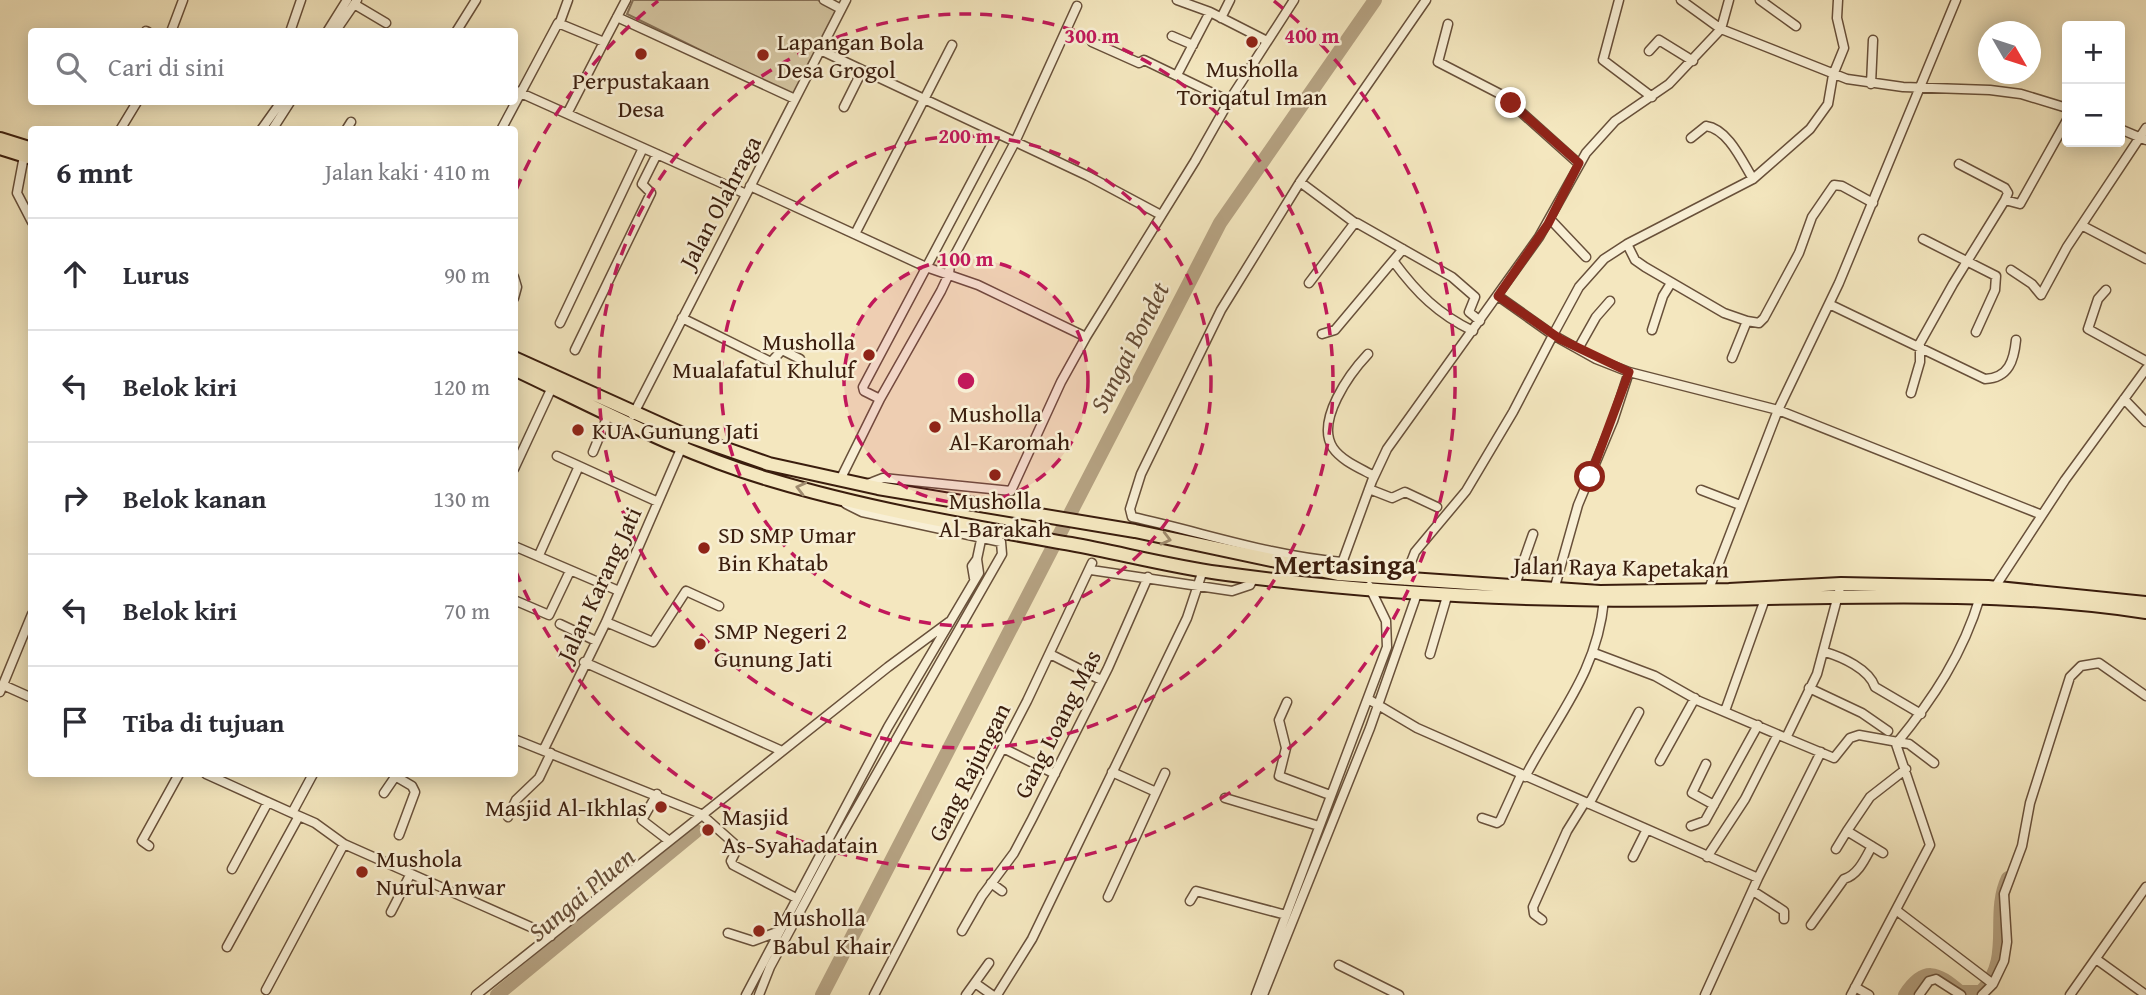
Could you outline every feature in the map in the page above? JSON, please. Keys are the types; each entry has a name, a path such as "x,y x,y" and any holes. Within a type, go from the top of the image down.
{"highway":[{"path":"0,139 28,153"},
{"path":"0,148 28,154"},
{"path":"518,360 608,414 631,417"},
{"path":"518,370 554,382 766,479 840,498 1202,570 1254,578 1368,583"},
{"name":"Jalan Raya Kapetakan","path":"684,441 865,485 1340,568 1368,583 1392,589 1418,591 1449,588"},
{"name":"Jalan Raya Kapetakan","path":"1368,583 1404,580 1449,588 1513,592 1707,595 1765,599 1840,590 2081,604 2146,612"},
{"name":"Jalan Raya Kapetakan","path":"1513,592 1554,590 1590,595 1604,600 1840,590 1994,587 2146,603"}],"street":[{"path":"172,28 183,0"},
{"path":"291,28 301,0"},
{"path":"458,28 476,0"},
{"path":"568,0 560,22 518,91 657,154 855,234 926,267 949,274 1086,337"},
{"path":"568,112 626,0"},
{"path":"824,0 841,9"},
{"name":"Jalan Olahraga","path":"631,417 846,0"},
{"path":"1177,0 1210,12 1267,41"},
{"path":"1221,18 1230,0"},
{"path":"865,485 883,478 1012,491 1061,382 1086,337 1229,101 1294,0"},
{"path":"1426,0 1300,182 1221,310 1141,474 1130,513 1132,517 1340,568 1374,476 1401,426 1498,296 1550,219 1579,163 1615,121 1652,97 1693,61 1721,29 1729,0"},
{"path":"1619,0 1603,60 1652,97"},
{"path":"1681,0 1721,29 1833,75 1871,84 1921,85 2021,94 2062,106"},
{"path":"1760,0 1796,26"},
{"path":"1404,580 1415,552 1466,491 1513,412 1550,332 1589,274 1627,244 1752,177 1810,130 1823,113 1833,75 1844,48 1837,18 1838,0"},
{"path":"1707,595 1778,410 1829,304 1873,203 1956,0"},
{"path":"352,1 386,23"},
{"path":"330,28 352,1"},
{"path":"337,28 352,1"},
{"path":"840,480 1015,142 1077,6"},
{"path":"1177,75 1210,12"},
{"path":"617,17 795,99"},
{"path":"560,22 604,42"},
{"path":"1448,24 1438,62 1502,95 1579,163"},
{"path":"1172,36 1193,46"},
{"path":"1649,51 1659,40 1693,61"},
{"path":"1871,84 1873,40"},
{"path":"1092,42 1139,63 1144,60 1229,101"},
{"path":"855,234 952,45"},
{"path":"820,50 1088,176 1161,215"},
{"path":"844,107 862,71"},
{"path":"122,126 135,105"},
{"path":"263,126 275,105"},
{"path":"275,126 288,105"},
{"path":"503,126 512,105"},
{"path":"1691,138 1706,126 1714,128 1729,141 1752,177"},
{"path":"2011,270 2032,284 2041,295 2067,247 2143,138 2146,128"},
{"path":"2005,200 2020,204 2062,129"},
{"path":"2125,131 2143,138"},
{"path":"880,399 863,387 997,134"},
{"path":"560,323 643,148"},
{"path":"575,350 651,193 642,184 657,154"},
{"path":"28,157 17,192 28,214"},
{"path":"1911,393 1920,362 1920,346 1953,284 1969,262 2008,193 2005,188 1959,163"},
{"path":"1300,182 1355,223 1452,277 1475,296 1468,312 1480,321"},
{"path":"1627,244 1635,260 1671,283 1724,313 1759,323 1799,253 1812,217 1831,188 1842,186 1873,203"},
{"path":"1550,219 1586,257"},
{"path":"1309,283 1355,223"},
{"path":"2083,226 2146,259"},
{"path":"1923,239 1996,276 1995,290 1976,332"},
{"path":"1322,334 1335,330 1403,249"},
{"path":"1394,262 1430,305 1445,317 1472,331"},
{"path":"1652,330 1663,296 1671,283"},
{"path":"2106,290 2098,299 2088,329 2146,361"},
{"path":"1498,296 1578,349 1629,372 1778,410 2042,515"},
{"path":"1578,349 1596,317 1610,301"},
{"path":"1829,304 1990,379 2010,367 2016,340"},
{"path":"682,318 771,362 782,350 800,359"},
{"path":"1732,358 1747,321"},
{"path":"1368,354 1338,396 1328,435 1331,445 1340,456 1374,476"},
{"path":"1994,587 2146,369"},
{"path":"1554,590 1578,505 1616,412 1629,372"},
{"path":"518,460 554,382"},
{"path":"2124,399 2146,422"},
{"path":"593,452 608,414"},
{"name":"Jalan Karang Jati","path":"508,817 518,797 539,778 584,662 606,622 684,441"},
{"path":"557,456 658,502"},
{"path":"539,555 579,466"},
{"path":"1369,489 1392,498 1405,492 1437,507"},
{"path":"1701,490 1740,505"},
{"path":"759,995 770,967 852,817 1002,554 1001,542 981,540 862,512 840,498"},
{"path":"1513,592 1532,534"},
{"path":"746,995 777,932 888,727 974,578 972,569 981,540"},
{"path":"518,547 619,591"},
{"name":"Gang Rajungan","path":"874,995 1003,748 1091,566 1148,577"},
{"path":"518,602 549,615 570,570"},
{"path":"975,983 994,995 1032,939 1177,638 1199,585 1202,570"},
{"path":"1148,577 1233,591 1250,585 1254,578"},
{"name":"Gang Loang Mas","path":"962,930 991,883 1014,853 1101,680 1148,577"},
{"path":"1276,995 1264,992 1288,915 1319,826 1334,801 1373,702 1388,647 1388,629 1382,609 1368,583"},
{"path":"1430,654 1449,588"},
{"path":"1707,857 1745,799 1809,688 1825,652 1840,590"},
{"path":"606,622 653,642 686,591 719,606"},
{"path":"1256,995 1418,591"},
{"path":"1896,744 1920,714 1963,646 1980,597"},
{"path":"1725,711 1765,599"},
{"path":"1482,818 1497,823 1500,821 1523,776 1571,699 1601,633 1604,600"},
{"path":"476,995 668,840 704,816 782,751 949,622"},
{"path":"28,624 1,689 28,697"},
{"path":"560,624 596,641"},
{"path":"1825,652 1842,658 1872,680 1875,687 1920,714"},
{"path":"1594,653 1655,676 1695,698 1781,737 1836,757 1850,738 1859,734 1896,744 1911,745 1934,763"},
{"path":"1050,654 1101,680"},
{"path":"584,662 782,751"},
{"path":"1982,995 2004,961 2007,942 2004,894 2022,846 2030,803 2070,677 2081,666 2099,663 2146,696"},
{"path":"1809,688 1862,713 1888,731"},
{"path":"1660,761 1695,698"},
{"path":"1287,702 1279,720 1286,743 1279,776 1334,801"},
{"path":"1373,702 1417,729 1758,878"},
{"path":"1542,920 1534,914 1532,907 1567,831 1587,803 1639,712"},
{"path":"1691,826 1703,822 1758,725"},
{"path":"518,740 657,794 704,816 738,847 730,861 733,865 796,898"},
{"path":"1869,995 1853,991 1930,845 1896,744"},
{"path":"1003,748 1055,774"},
{"path":"1705,995 1758,878 1821,752"},
{"path":"1706,764 1692,793 1714,805"},
{"path":"1836,849 1870,797 1906,769"},
{"path":"1112,772 1156,792"},
{"path":"1108,897 1165,774"},
{"path":"149,846 142,841 176,777"},
{"path":"213,777 316,823 344,844 551,936"},
{"path":"227,947 296,814 312,777"},
{"path":"384,793 395,777"},
{"path":"399,777 412,786 415,792 399,835"},
{"path":"657,794 642,820 668,840"},
{"path":"1225,798 1319,826"},
{"path":"232,869 268,802"},
{"path":"1633,858 1646,831"},
{"path":"1847,831 1883,853"},
{"path":"266,990 344,844"},
{"path":"1811,925 1844,879 1851,877 1860,866 1872,846"},
{"path":"391,912 410,875"},
{"path":"991,883 1002,891"},
{"path":"2070,995 2146,887"},
{"path":"1190,901 1196,891 1288,915"},
{"path":"1752,891 1784,911 1784,919"},
{"path":"1896,911 1990,982"},
{"path":"728,933 753,941 777,932"},
{"path":"2096,959 2146,995"},
{"path":"967,995 989,963"},
{"path":"1339,965 1399,995"},
{"path":"1919,995 1929,981 1936,979 1961,995"}],"shaded area":[{"name":"Lapangan Bola Desa Grogol","path":"633,0 818,0 837,10 794,96 627,14"}],"waterway":[{"name":"Sungai Bondet","path":"822,995 1220,223 1375,0"},
{"name":"Sungai Pluen","path":"497,995 696,831"},
{"path":"1905,995 1918,979 1931,975 1944,980 1960,992 1981,992 1997,965 2001,907 2008,878"}],"place":[{"name":"Musholla Toriqatul Iman","path":"1252,42"},
{"name":"Perpustakaan Desa","path":"641,54"},
{"name":"Lapangan Bola Desa Grogol","path":"763,55"},
{"name":"Musholla Mualafatul Khuluf","path":"869,355"},
{"name":"Musholla Al-Karomah","path":"935,427"},
{"name":"KUA Gunung Jati","path":"578,430"},
{"name":"Musholla Al-Barakah","path":"995,475"},
{"name":"SD SMP Umar Bin Khatab","path":"704,548"},
{"name":"SMP Negeri 2 Gunung Jati","path":"700,644"},
{"name":"Masjid Al-Ikhlas","path":"661,807"},
{"name":"Masjid As-Syahadatain","path":"708,830"},
{"name":"Mushola Nurul Anwar","path":"362,872"},
{"name":"Musholla Babul Khair","path":"759,931"}],"district":[{"name":"Mertasinga","path":"1345,563"}],"route":[{"path":"1511,103 1579,163 1548,224 1498,296 1553,335 1597,359 1629,372 1620,403 1590,477"}]}
